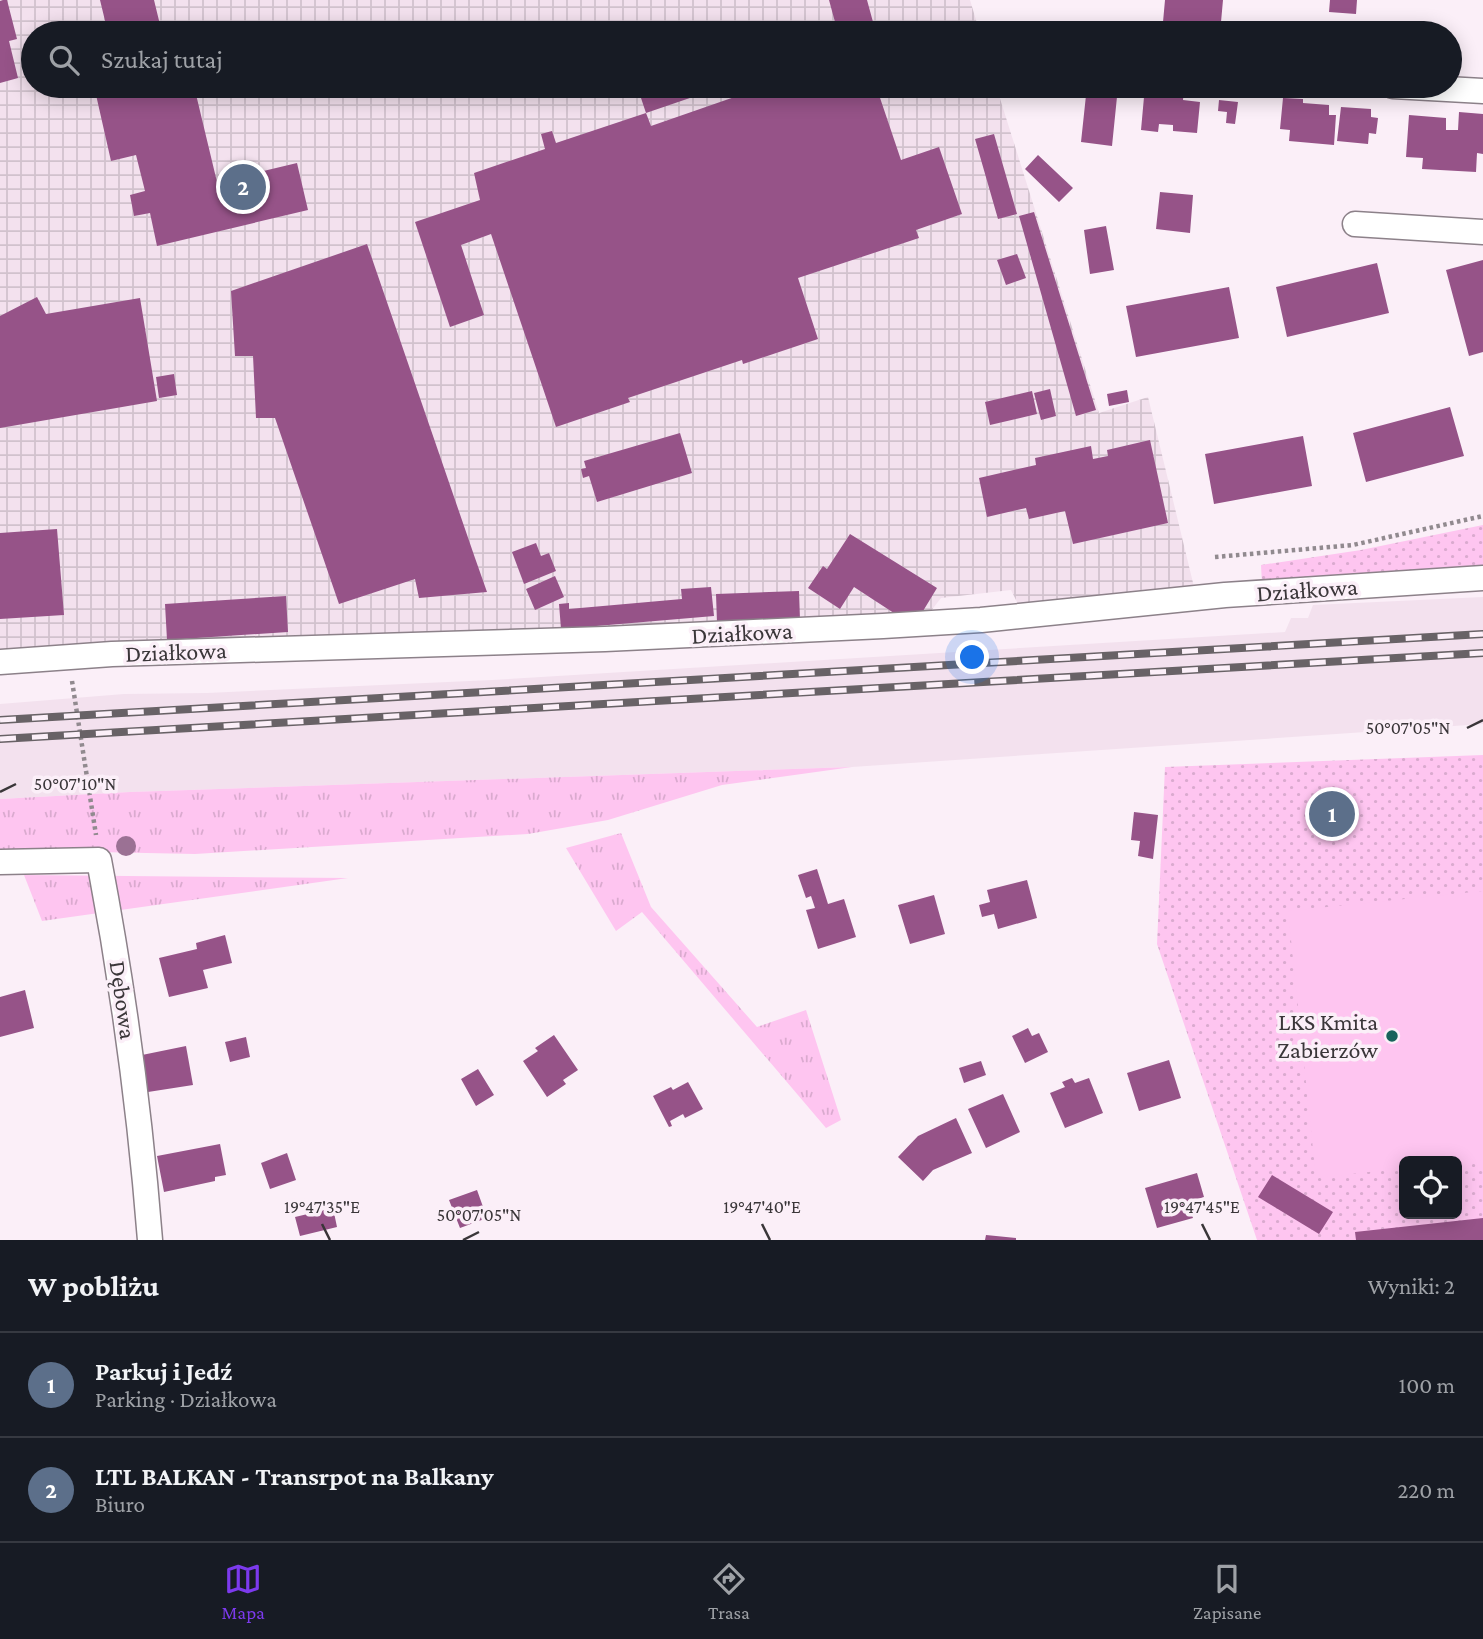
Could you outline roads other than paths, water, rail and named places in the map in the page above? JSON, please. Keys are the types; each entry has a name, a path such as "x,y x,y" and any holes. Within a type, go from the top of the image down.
{"street":[{"path":"1462,90 1483,91"},
{"path":"1355,224 1483,232"},
{"name":"Działkowa","path":"0,662 68,657 605,639 883,626 981,620 1225,595 1483,578"},
{"name":"Dębowa","path":"0,862 99,860 139,1114 150,1240"}],"railway":[{"path":"0,720 1483,634"},
{"path":"0,739 1483,653"}],"place":[{"name":"LTL BALKAN - Transrpot na Balkany","path":"243,187"},
{"name":"Parkuj i Jedź","path":"1332,814"},
{"name":"LKS Kmita Zabierzów","path":"1392,1036"}]}
